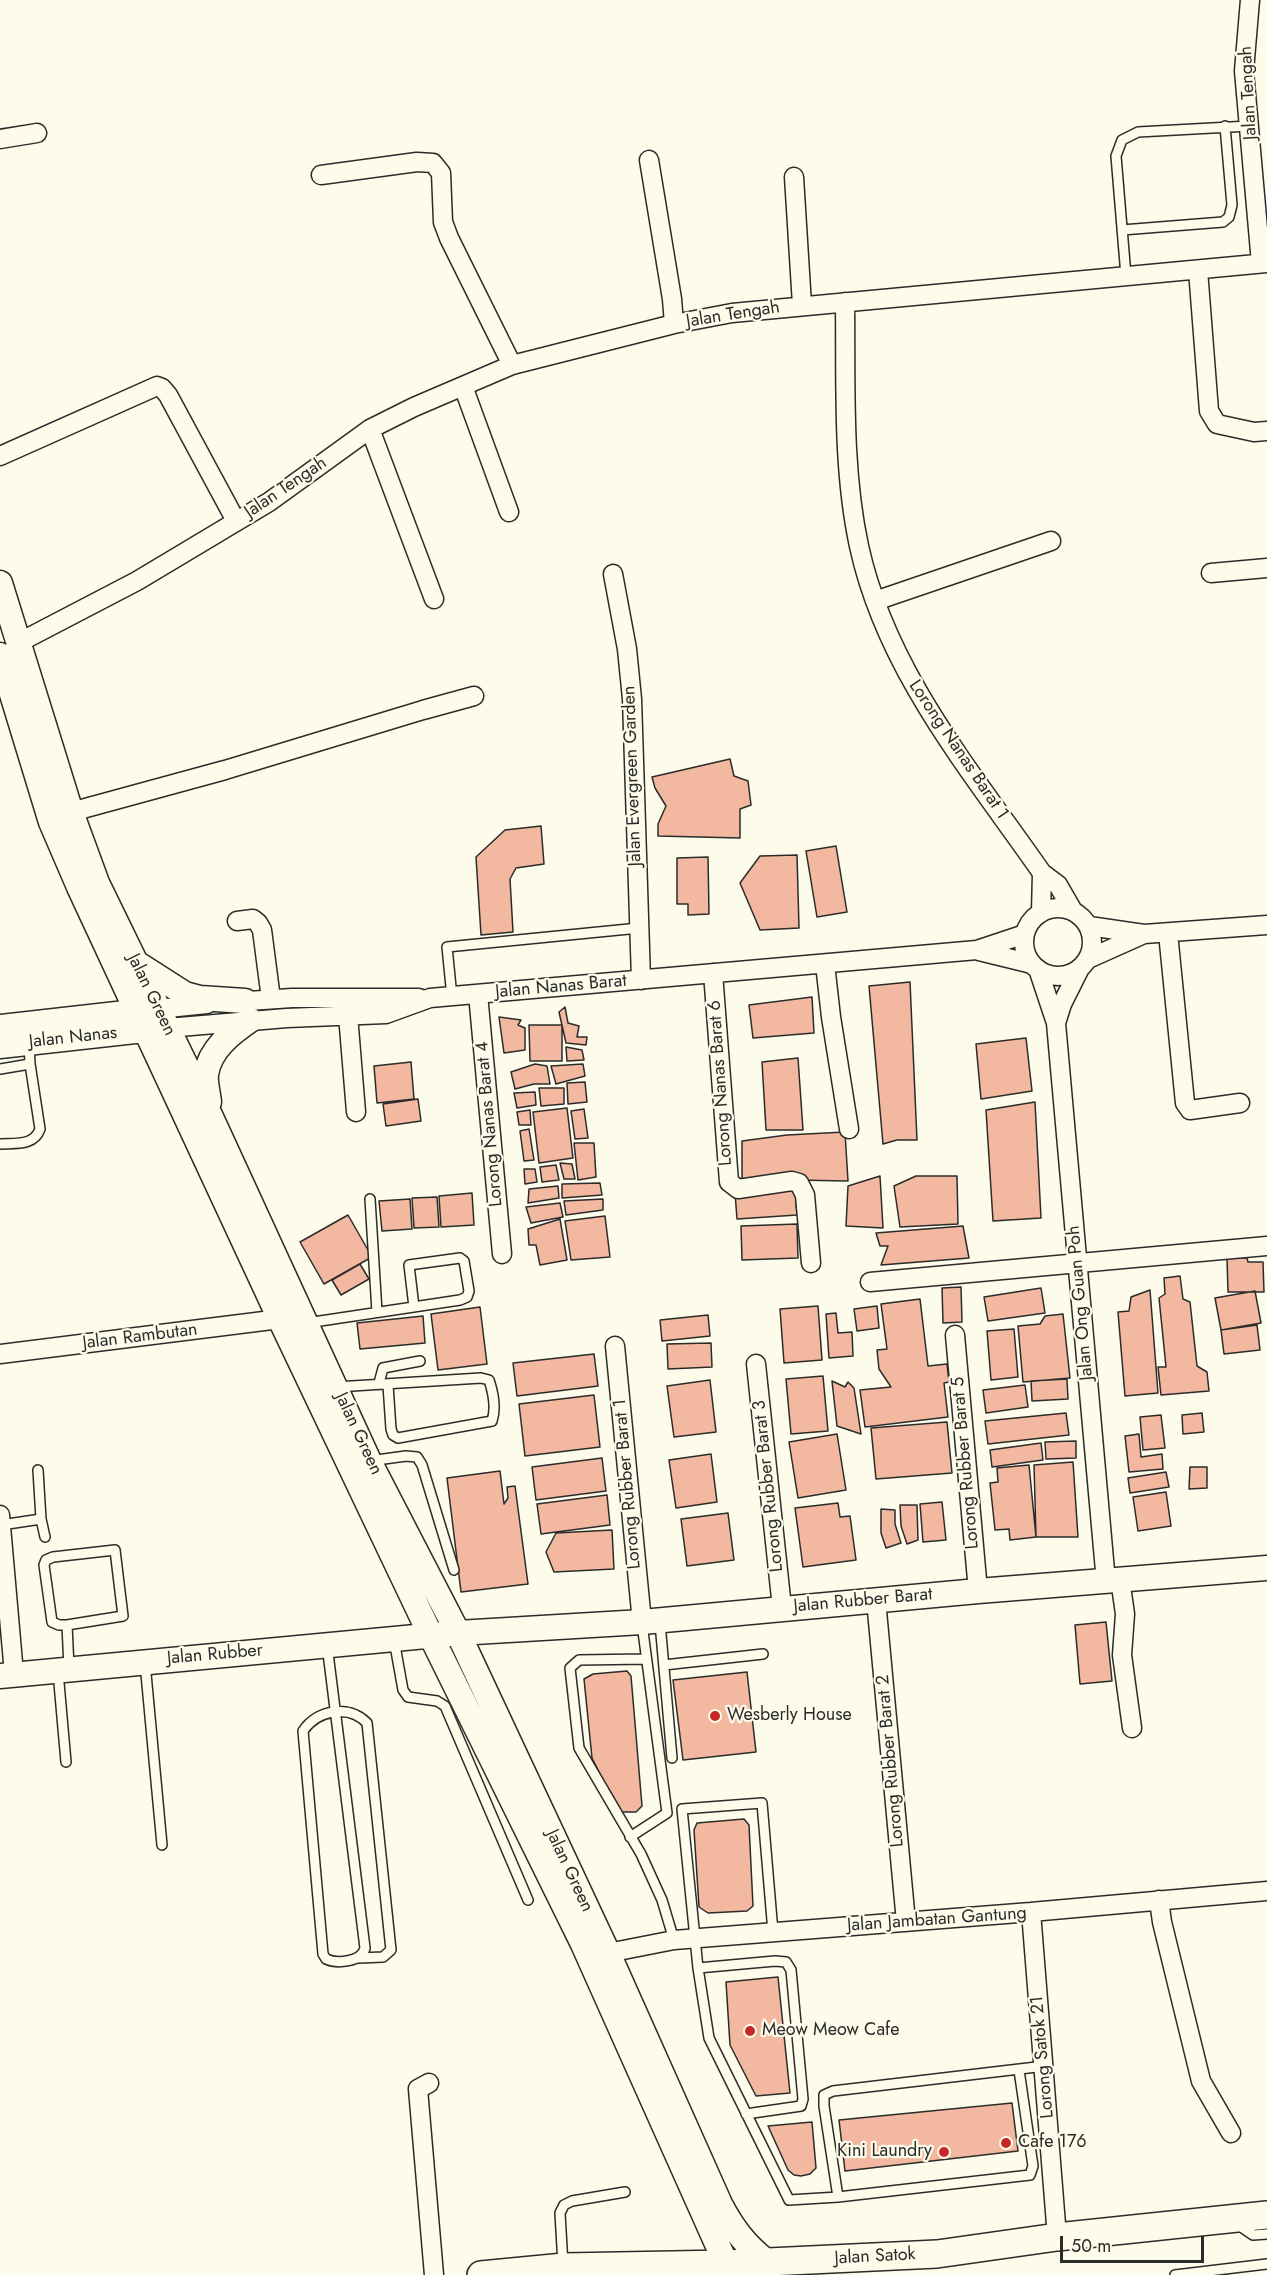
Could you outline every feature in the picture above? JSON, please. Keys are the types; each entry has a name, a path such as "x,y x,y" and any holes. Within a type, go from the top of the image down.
{"main road":[{"name":"Jalan Green","path":"0,584 9,649 51,822 79,887 152,1020 210,1115 369,1461 458,1633 608,1953 720,2204 745,2242 766,2260"},
{"name":"Jalan Green","path":"9,649 97,883 133,960 152,1020 280,1319 431,1636 583,1944 729,2269"},
{"path":"133,960 185,994 247,1011 213,1054 206,1074 210,1115"},
{"name":"Jalan Nanas","path":"0,1027 152,1020"},
{"name":"Jalan Nanas","path":"0,1046 30,1054 152,1020"},
{"name":"Jalan Rubber Barat","path":"431,1636 651,1621 978,1591 1267,1568"},
{"name":"Jalan Rubber","path":"7,1675 431,1636"},
{"name":"Jalan Satok","path":"481,2275 564,2267 729,2269 766,2260 937,2254 1058,2237 1267,2215"},
{"path":"793,2275 796,2271 830,2259"}],"street":[{"name":"Jalan Tengah","path":"9,649 137,581 269,502 370,429 414,407 512,365 674,324 732,313 1264,263 1244,71 1250,0"},
{"path":"0,139 37,133"},
{"path":"649,160 674,324"},
{"path":"321,175 417,162 433,164 441,173 444,222 449,238 512,365"},
{"path":"794,177 801,305"},
{"path":"1198,270 1209,411 1217,424 1254,432 1267,431"},
{"name":"Lorong Nanas Barat 1","path":"845,302 848,477 859,547 884,628 918,696 1042,873 1058,885 1073,911"},
{"path":"0,456 157,386 168,395 236,521"},
{"path":"463,386 509,512"},
{"path":"370,429 434,600"},
{"path":"875,601 1051,541"},
{"path":"1211,573 1267,568"},
{"name":"Jalan Evergreen Garden","path":"614,574 627,649 632,699 641,980"},
{"path":"71,812 225,770 474,696"},
{"path":"1041,913 1042,873"},
{"path":"1084,964 1092,949 1092,937 1089,926 1082,917 1062,908 1051,909 1041,913 1031,922 1025,934 1025,946 1035,967 1057,976 1069,974 1144,934"},
{"path":"237,921 253,919 262,930 271,999"},
{"path":"1089,926 1144,934 1267,925"},
{"path":"1168,933 1185,1103 1190,1110 1240,1103"},
{"name":"Jalan Nanas Barat","path":"247,1011 348,1015 386,1014 430,998 977,950 1025,934"},
{"name":"Jalan Nanas Barat","path":"977,950 1035,967"},
{"path":"825,963 834,1041 849,1129"},
{"name":"Jalan Ong Guan Poh","path":"1056,1023 1062,1004 1084,964"},
{"name":"Jalan Ong Guan Poh","path":"1035,967 1056,1023 1077,1262 1113,1580 1125,1614 1122,1655 1132,1728"},
{"name":"Lorong Nanas Barat 6","path":"713,974 729,1182 738,1189 792,1181 800,1183 805,1195 811,1263"},
{"name":"Lorong Nanas Barat 4","path":"478,994 502,1254"},
{"path":"152,1020 247,1011 271,999 430,998"},
{"path":"348,1015 356,1112"},
{"path":"870,1282 1267,1245"},
{"name":"Jalan Rambutan","path":"0,1354 280,1319"},
{"name":"Lorong Rubber Barat 5","path":"955,1335 978,1591"},
{"name":"Lorong Rubber Barat 1","path":"615,1346 651,1621"},
{"name":"Lorong Rubber Barat 3","path":"756,1364 782,1608"},
{"path":"0,1520 7,1675"},
{"name":"Lorong Rubber Barat 2","path":"876,1600 906,1922"},
{"name":"Jalan Jambatan Gantung","path":"608,1953 695,1938 1267,1891"},
{"path":"1159,1900 1162,1922 1201,2081 1231,2133"},
{"name":"Lorong Satok 21","path":"1031,1912 1058,2237"},
{"path":"429,2083 418,2089 434,2275"}],"lane":[{"path":"1122,230 1223,222 1229,217 1232,205 1225,126"},
{"path":"1126,276 1116,156 1122,140 1138,132 1249,126"},
{"path":"452,997 447,947 639,928"},
{"path":"0,1069 30,1054 40,1129 37,1137 31,1142 0,1144"},
{"path":"370,1199 377,1312"},
{"path":"305,1324 460,1300 467,1297 469,1291 464,1261 460,1258 409,1265 414,1307"},
{"path":"336,1387 383,1384 482,1378 489,1380 494,1414 492,1421 398,1438 393,1435 383,1384 383,1368 420,1361"},
{"path":"369,1461 406,1456 417,1457 422,1465 454,1570"},
{"path":"38,1470 41,1519 45,1537"},
{"path":"0,1520 41,1519"},
{"path":"115,1550 123,1616 67,1625 52,1622 44,1565 46,1560 53,1557 115,1550"},
{"path":"651,1621 646,1659 667,1813"},
{"path":"651,1621 664,1665 672,1758"},
{"path":"66,1762 63,1669 67,1625"},
{"path":"394,1640 403,1690 408,1697 437,1701 444,1706 528,1899"},
{"path":"327,1645 365,1948 364,1954 359,1958"},
{"path":"664,1665 763,1654"},
{"path":"646,1659 579,1660 570,1668 579,1748 641,1854 662,1900 674,1940"},
{"path":"144,1661 162,1845"},
{"path":"336,1712 353,1713 367,1723 391,1950 383,1957 359,1958 331,1961 326,1959 320,1919 303,1731 319,1716 336,1712"},
{"path":"630,1837 667,1813 682,1809 762,1803 772,1932"},
{"path":"682,1809 698,1968 709,2038 789,2200 838,2198 1030,2175 1032,2166 1019,2070"},
{"path":"698,1968 775,1961 786,1962 791,1970 801,2106 746,2114"},
{"path":"838,2198 824,2095 833,2091 1044,2066"},
{"path":"564,2267 560,2213 564,2205 572,2201 625,2192"},
{"path":"1230,2219 1253,2235 1267,2234"},
{"path":"1175,2275 1267,2264"}],"building":[{"path":"730,759 734,776 748,781 751,805 740,809 740,838 658,836 658,824 666,806 655,788 652,777"},
{"path":"541,826 544,864 516,868 510,879 513,932 481,935 476,857 505,830"},
{"path":"836,846 847,912 817,917 806,851"},
{"path":"797,855 799,928 760,930 740,883 760,856"},
{"path":"708,857 709,914 688,915 688,904 677,904 677,858"},
{"path":"910,982 917,1140 897,1140 883,1144 869,986"},
{"path":"812,997 814,1033 753,1038 749,1005"},
{"path":"565,1007 568,1023 579,1026 577,1037 587,1037 586,1045 566,1043 559,1012"},
{"path":"499,1017 521,1020 518,1025 525,1028 525,1050 504,1053"},
{"path":"529,1025 562,1025 562,1061 530,1061"},
{"path":"1026,1038 1032,1091 981,1099 976,1044"},
{"path":"566,1047 582,1050 584,1060 567,1061"},
{"path":"798,1058 803,1130 766,1130 762,1062"},
{"path":"411,1062 414,1099 377,1103 374,1066"},
{"path":"535,1064 547,1066 550,1084 534,1084 515,1089 511,1072"},
{"path":"583,1064 585,1076 556,1084 551,1066"},
{"path":"585,1082 587,1102 568,1104 567,1083"},
{"path":"539,1088 564,1088 564,1104 541,1106"},
{"path":"535,1092 536,1105 517,1108 514,1093"},
{"path":"418,1099 421,1121 386,1126 383,1104"},
{"path":"1035,1102 1041,1218 993,1221 986,1110"},
{"path":"567,1108 573,1158 539,1163 533,1112"},
{"path":"584,1109 588,1138 575,1139 571,1111"},
{"path":"530,1110 531,1125 519,1125 517,1112"},
{"path":"529,1129 534,1160 524,1161 520,1131"},
{"path":"845,1132 848,1181 742,1179 742,1141 787,1135"},
{"path":"574,1143 594,1143 596,1177 578,1180"},
{"path":"560,1163 572,1164 575,1179 564,1179"},
{"path":"556,1165 559,1180 542,1182 540,1167"},
{"path":"524,1169 535,1169 537,1182 525,1184"},
{"path":"880,1176 883,1228 846,1226 848,1186"},
{"path":"916,1176 957,1176 958,1224 900,1227 894,1186"},
{"path":"600,1183 602,1195 562,1198 562,1184"},
{"path":"558,1186 559,1198 528,1203 529,1189"},
{"path":"795,1189 797,1215 737,1219 735,1193"},
{"path":"472,1193 474,1225 441,1227 439,1196"},
{"path":"437,1197 439,1227 414,1228 412,1198"},
{"path":"410,1199 412,1229 382,1231 379,1201"},
{"path":"603,1199 603,1210 566,1215 564,1201"},
{"path":"560,1203 563,1217 531,1223 526,1207"},
{"path":"348,1215 372,1257 324,1284 300,1242"},
{"path":"605,1216 610,1257 571,1260 565,1221"},
{"path":"560,1219 567,1260 540,1265 536,1245 529,1245 528,1229"},
{"path":"797,1224 798,1258 742,1260 741,1226"},
{"path":"963,1226 969,1258 881,1265 888,1246 880,1246 876,1233"},
{"path":"1227,1258 1247,1258 1248,1262 1263,1262 1264,1292 1228,1292"},
{"path":"360,1264 369,1279 341,1295 332,1280"},
{"path":"1180,1276 1183,1299 1190,1302 1197,1366 1207,1372 1209,1391 1161,1395 1158,1367 1166,1367 1159,1298 1165,1294 1164,1278"},
{"path":"961,1287 962,1322 943,1323 942,1288"},
{"path":"1041,1288 1045,1313 988,1321 984,1297"},
{"path":"1150,1290 1158,1393 1125,1396 1118,1312 1129,1311 1131,1297"},
{"path":"1255,1291 1261,1323 1221,1330 1215,1298"},
{"path":"920,1299 928,1366 947,1364 949,1382 944,1383 948,1417 865,1427 860,1390 891,1387 879,1369 877,1350 887,1349 881,1304"},
{"path":"818,1306 822,1360 784,1363 780,1309"},
{"path":"877,1306 879,1328 857,1331 854,1309"},
{"path":"480,1307 487,1364 438,1370 431,1314"},
{"path":"836,1313 838,1333 852,1332 853,1356 829,1358 826,1314"},
{"path":"1063,1314 1070,1378 1023,1382 1018,1326 1040,1324 1045,1316"},
{"path":"708,1315 710,1336 662,1341 660,1320"},
{"path":"423,1316 425,1343 360,1349 357,1323"},
{"path":"1257,1325 1260,1350 1224,1354 1221,1330"},
{"path":"1014,1329 1018,1377 991,1380 987,1331"},
{"path":"711,1343 712,1367 668,1369 667,1344"},
{"path":"594,1354 598,1386 517,1396 513,1363"},
{"path":"823,1376 828,1431 791,1434 786,1379"},
{"path":"1067,1379 1068,1399 1032,1401 1031,1381"},
{"path":"710,1380 716,1432 674,1437 667,1386"},
{"path":"832,1381 845,1387 848,1382 854,1388 861,1434 837,1426"},
{"path":"1025,1385 1028,1407 986,1413 983,1390"},
{"path":"594,1395 600,1447 525,1456 519,1404"},
{"path":"1066,1413 1069,1435 988,1444 985,1421"},
{"path":"1202,1413 1204,1432 1183,1434 1182,1415"},
{"path":"1161,1415 1165,1448 1143,1450 1140,1417"},
{"path":"947,1422 952,1473 876,1479 871,1428"},
{"path":"837,1434 846,1490 798,1498 789,1442"},
{"path":"1139,1434 1141,1457 1162,1454 1163,1469 1129,1472 1125,1436"},
{"path":"1076,1441 1076,1458 1046,1459 1045,1442"},
{"path":"1041,1443 1043,1460 992,1467 990,1450"},
{"path":"711,1454 717,1502 676,1508 669,1460"},
{"path":"602,1458 606,1491 536,1500 532,1467"},
{"path":"1073,1462 1078,1537 1036,1537 1034,1465"},
{"path":"1029,1465 1036,1537 1010,1540 1009,1529 995,1530 990,1483 998,1482 997,1468"},
{"path":"1190,1467 1207,1467 1207,1488 1189,1489"},
{"path":"500,1471 504,1504 508,1498 507,1487 515,1486 528,1584 461,1592 447,1478"},
{"path":"1166,1472 1169,1487 1130,1493 1128,1478"},
{"path":"1166,1492 1171,1526 1138,1531 1133,1497"},
{"path":"607,1495 610,1525 541,1534 537,1504"},
{"path":"942,1502 946,1540 923,1542 920,1504"},
{"path":"838,1503 840,1517 850,1516 856,1560 803,1567 795,1508"},
{"path":"900,1505 917,1505 918,1540 907,1544 901,1526"},
{"path":"881,1509 895,1510 895,1524 901,1543 886,1548 881,1533"},
{"path":"728,1513 734,1560 687,1566 681,1519"},
{"path":"612,1530 614,1569 554,1572 546,1552 556,1533"},
{"path":"1106,1622 1112,1681 1080,1684 1075,1625"},
{"path":"627,1671 631,1676 642,1806 636,1812 619,1812 592,1758 584,1679 593,1674"},
{"name":"Wesberly House","path":"747,1672 756,1752 683,1760 673,1680"},
{"path":"744,1819 749,1825 753,1906 747,1911 708,1913 699,1907 694,1830 697,1823"},
{"path":"778,1977 790,2093 756,2096 730,2045 726,1982"},
{"path":"1012,2103 1018,2151 845,2171 839,2120"},
{"path":"812,2122 816,2168 810,2174 794,2175 788,2170 768,2126"}],"place":[{"name":"Wesberly House","path":"715,1716"},
{"name":"Meow Meow Cafe","path":"750,2031"},
{"name":"Cafe 176","path":"1006,2143"},
{"name":"Kini Laundry","path":"944,2152"}]}
